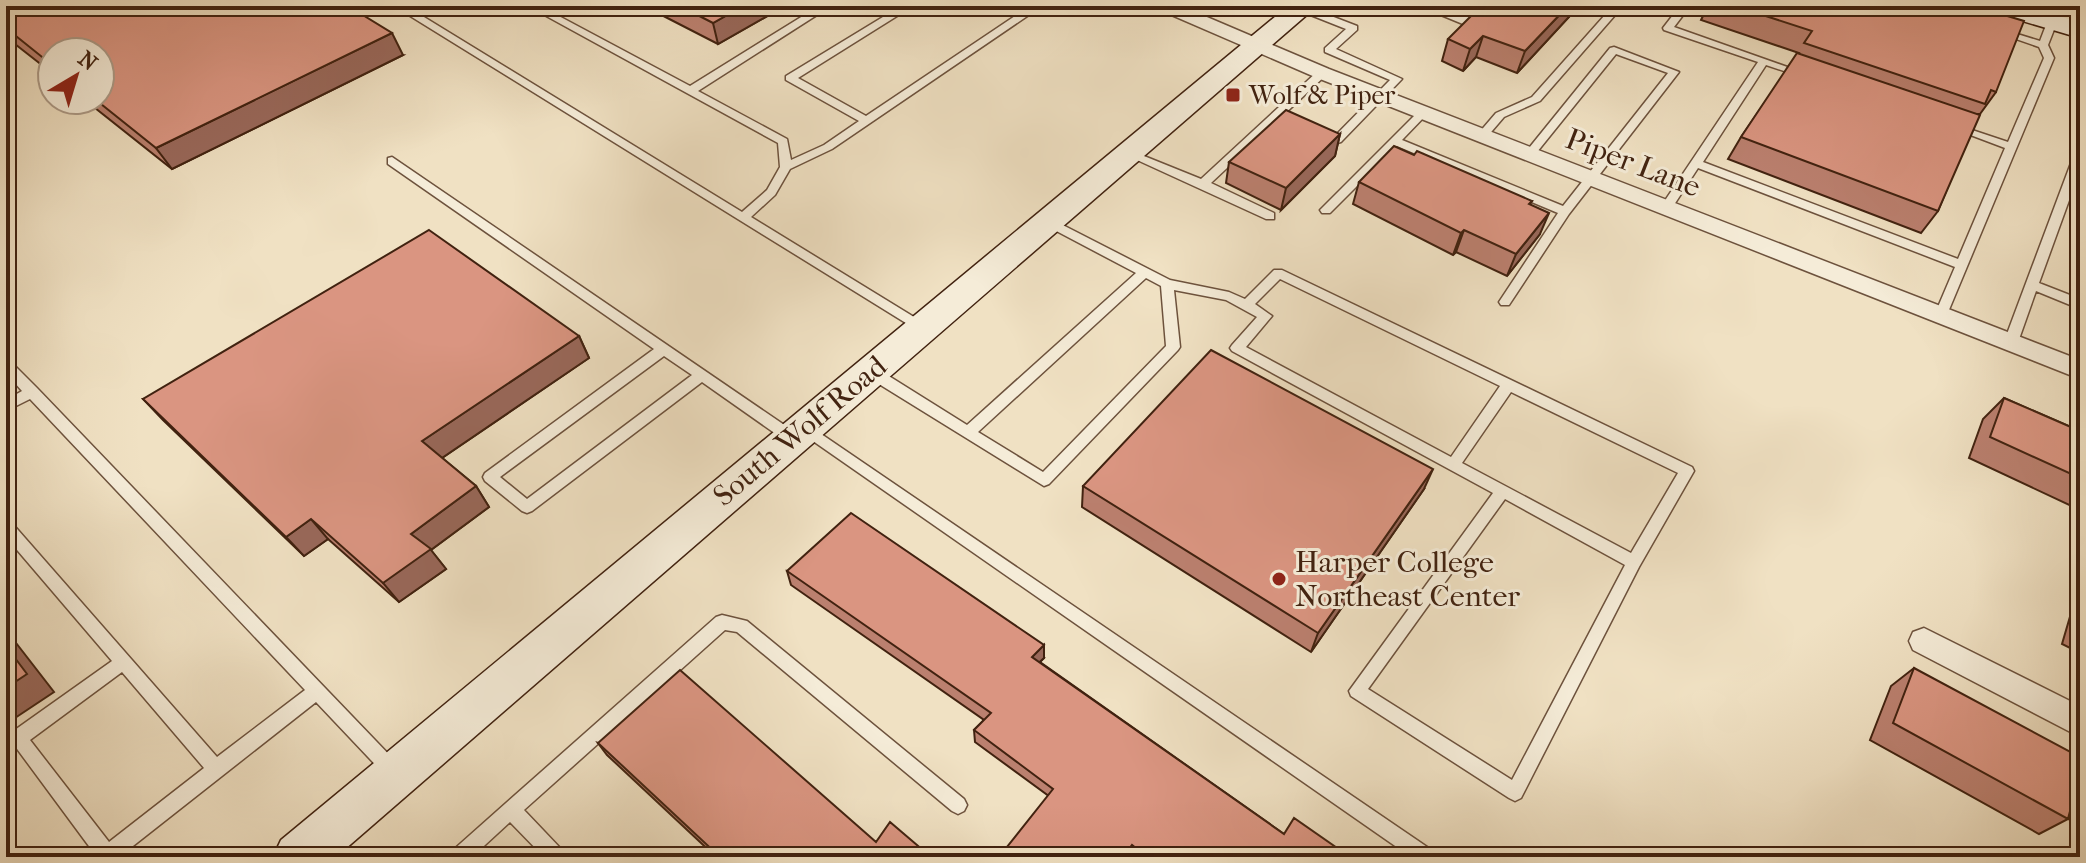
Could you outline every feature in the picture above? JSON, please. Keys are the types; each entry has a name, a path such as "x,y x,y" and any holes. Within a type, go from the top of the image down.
{"main road":[{"name":"South Wolf Road","path":"298,857 1303,7"},
{"path":"1994,17 2058,21 2080,30"}],"street":[{"name":"Piper Lane","path":"1166,6 1381,97 2080,370"},
{"path":"1924,641 2080,722"}],"lane":[{"path":"399,6 922,328"},
{"path":"533,6 783,141 786,167"},
{"path":"690,91 826,6"},
{"path":"867,121 790,78 908,6"},
{"path":"744,217 771,192 786,167 828,147 1037,6"},
{"path":"1424,6 1463,21 1480,6"},
{"path":"1482,136 1500,115 1536,99 1618,6"},
{"path":"1685,6 1668,28 1822,81"},
{"path":"1303,7 1353,28 1329,50 1397,79 1337,140"},
{"path":"1941,314 2049,58 2058,21"},
{"path":"1505,302 1565,211 1674,72 1614,50 1529,155"},
{"path":"1666,208 1764,61"},
{"path":"1203,184 1322,73"},
{"path":"1326,210 1423,113"},
{"path":"1939,122 2012,147"},
{"path":"1395,141 1565,211"},
{"path":"1130,154 1270,216"},
{"path":"2011,342 2080,155"},
{"path":"392,161 701,376 798,432 1427,857"},
{"path":"1696,163 1962,265"},
{"path":"1049,222 1167,284 1229,296 1266,316 1237,348 1634,562"},
{"path":"968,433 1145,272"},
{"path":"1246,305 1278,273 1687,471 1634,562 1515,792 1437,745 1357,691 1503,491"},
{"path":"870,371 1044,480 1173,347 1167,284"},
{"path":"2032,285 2080,304"},
{"path":"663,349 490,477 527,507 701,376"},
{"path":"6,365 396,774"},
{"path":"1453,465 1508,385"},
{"path":"6,406 32,392"},
{"path":"6,526 216,769"},
{"path":"458,857 722,622 741,626 958,805"},
{"path":"123,662 18,738 106,856 317,691"},
{"path":"511,810 557,857"}],"building":[{"path":"6,6 348,6 392,33 156,148 116,116 116,36 36,36 36,52 6,28"},
{"path":"680,6 743,6 713,23"},
{"path":"1481,6 1568,6 1525,51 1483,36 1470,49 1448,39"},
{"path":"1735,6 1974,6 2024,21 1996,92 1991,90 1985,104 1804,43 1812,31"},
{"path":"1797,53 1980,115 1938,211 1741,137"},
{"path":"1286,110 1340,134 1286,188 1229,162"},
{"path":"1394,146 1414,155 1417,151 1532,201 1529,204 1549,213 1516,254 1464,230 1461,233 1359,182"},
{"path":"429,230 579,336 422,441 476,486 411,534 431,549 383,583 311,519 286,537 143,399"},
{"name":"Harper College Northeast Center","path":"1211,350 1433,469 1318,633 1083,486"},
{"path":"2004,398 2080,431 2080,478 1990,437"},
{"path":"851,513 1044,645 1032,657 1284,834 1294,818 1350,857 1147,857 1132,845 1123,857 999,857 1053,789 974,730 991,713 787,571"},
{"path":"6,646 27,674 6,688"},
{"path":"1914,668 2080,757 2080,772 2068,819 1893,723"},
{"path":"680,670 876,842 890,822 931,857 720,857 598,743"}],"place":[{"name":"Wolf & Piper","path":"1233,95"},
{"name":"Harper College Northeast Center","path":"1279,579"}]}
